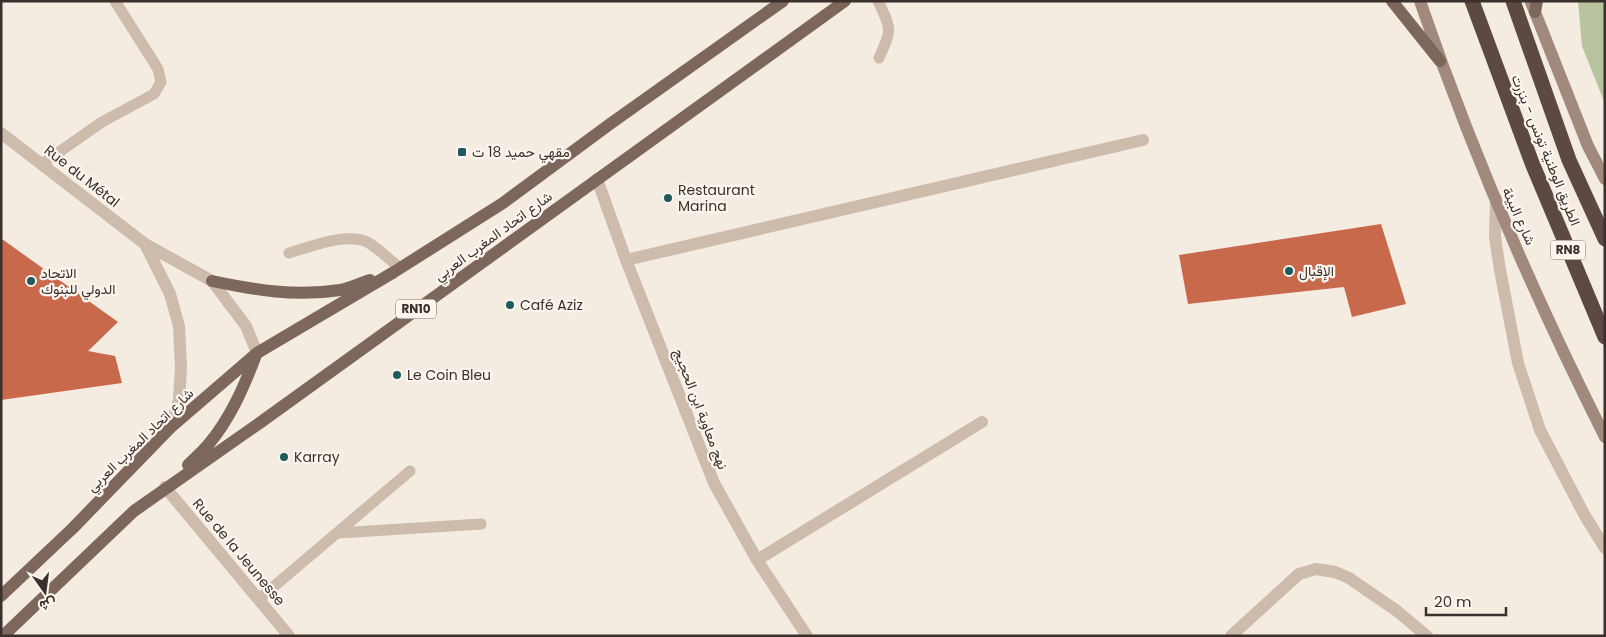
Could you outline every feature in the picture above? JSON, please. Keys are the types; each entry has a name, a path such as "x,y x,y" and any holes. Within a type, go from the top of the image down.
{"highway":[{"name":"الطريق الوطنية تونس - بنزرت","path":"1472,1 1532,163 1605,337"},
{"name":"الطريق الوطنية تونس - بنزرت","path":"1513,1 1569,160 1605,239"}],"main road":[{"name":"شارع اتحاد المغرب العربي","path":"1,596 73,528 170,428 257,352 397,270 503,203 783,1"},
{"name":"شارع اتحاد المغرب العربي","path":"3,636 134,511 261,422 845,1"},
{"path":"1392,1 1440,61"},
{"name":"شارع البيئة","path":"1420,1 1440,61 1496,199 1568,365 1605,437"},
{"path":"1534,5 1588,146 1605,179"},
{"path":"212,281 265,292 299,294 341,290 397,270"},
{"path":"165,488 208,445 224,422 244,386 257,352"}],"street":[{"name":"Rue du Métal","path":"1,133 145,244 212,281 246,326 257,352"},
{"path":"626,260 1143,140"},
{"name":"نهج معاوية ابن الحجيج","path":"597,179 626,260 714,483 757,560 807,636"},
{"path":"1496,199 1495,236 1518,363 1540,430 1585,516 1605,548"},
{"name":"Rue du Métal","path":"145,244 170,294 179,326 181,368 179,400 170,428"},
{"path":"757,560 982,422"},
{"name":"Rue de la Jeunesse","path":"165,488 289,636"},
{"path":"1231,636 1298,574 1316,569 1335,572 1349,578 1397,611 1427,636"}],"lane":[{"path":"42,164 102,122 154,94 161,82 158,69 116,1"},
{"path":"878,1 890,24 888,37 879,58"},
{"path":"289,253 338,240 351,239 368,243 397,270"},
{"path":"259,599 410,471"},
{"path":"338,532 481,524"}],"green space":[{"path":"1578,1 1605,1 1605,104 1582,46"}],"building":[{"name":"الإقبال","path":"1381,224 1406,304 1352,317 1344,287 1188,304 1179,255"},
{"name":"الاتحاد الدولي للبنوك","path":"2,239 118,322 88,351 115,356 122,383 1,400"}],"place":[{"name":"مقهي حميد 18 ت","path":"462,152"},
{"name":"Restaurant Marina","path":"668,198"},
{"name":"الإقبال","path":"1289,271"},
{"name":"الاتحاد الدولي للبنوك","path":"31,281"},
{"name":"Café Aziz","path":"510,305"},
{"name":"Le Coin Bleu","path":"397,375"},
{"name":"Karray","path":"284,457"}]}
